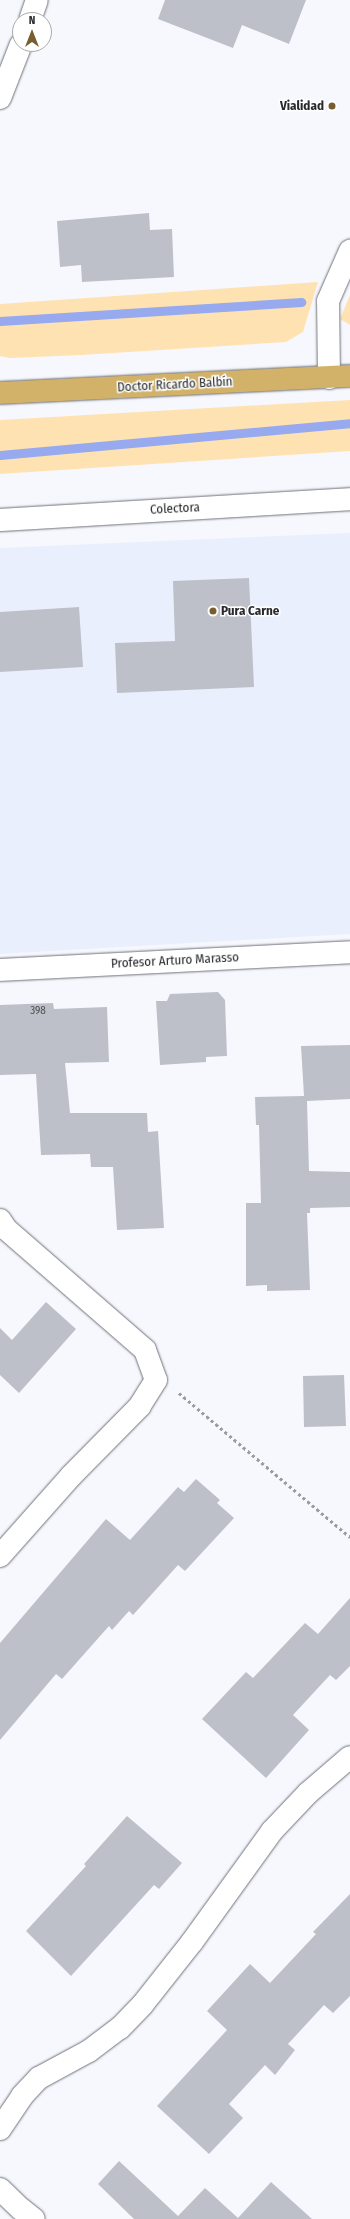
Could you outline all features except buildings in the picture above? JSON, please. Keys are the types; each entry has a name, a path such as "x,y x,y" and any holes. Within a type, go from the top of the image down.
{"main road":[{"name":"Doctor Ricardo Balbín","path":"0,393 340,377"}],"street":[{"path":"33,12 37,0"},
{"path":"0,98 18,52"},
{"path":"340,377 328,301 350,251"},
{"name":"Colectora","path":"0,520 350,499"},
{"name":"Profesor Arturo Marasso","path":"0,970 350,952"},
{"path":"0,1220 6,1229 145,1350 156,1380 140,1406 71,1476 0,1556"},
{"path":"0,2129 22,2096 39,2078 89,2051 120,2028 143,2004 192,1942 272,1831 308,1793 350,1757"},
{"path":"0,2189 21,2210 34,2219"}],"path":[{"path":"156,1380 170,1384 350,1537"}],"shaded area":[{"path":"318,282 303,332 286,342 81,355 10,358 0,356 0,304"},
{"path":"350,295 350,325 340,319"},
{"path":"350,400 350,451 0,474 0,420"},
{"path":"350,533 350,934 0,954 0,548"}],"waterway":[{"path":"0,321 301,302"},
{"path":"0,455 350,423"}],"place":[{"name":"Vialidad","path":"332,106"},
{"name":"Pura Carne","path":"213,611"}]}
